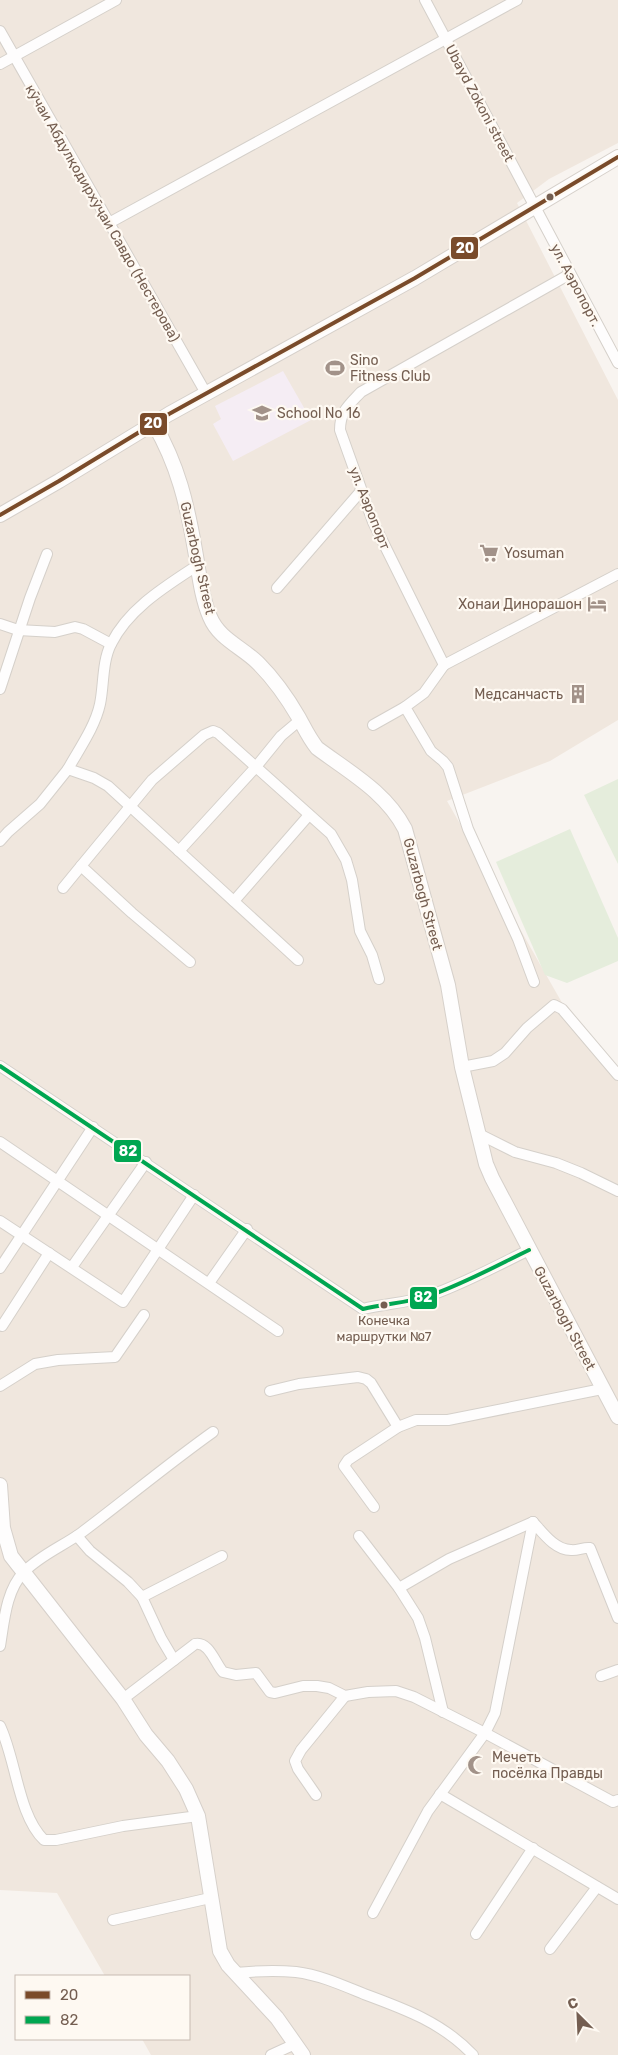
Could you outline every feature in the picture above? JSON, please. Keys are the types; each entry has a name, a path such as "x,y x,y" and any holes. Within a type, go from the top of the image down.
{"street":[{"path":"0,64 116,0"},
{"name":"Ubayd Zokoni street","path":"425,0 535,207"},
{"path":"108,223 517,0"},
{"name":"кӯчаи Абдулқодирхӯҷаи Савдо (Нестерова)","path":"0,32 207,395"},
{"path":"0,515 154,424 364,308 618,158"},
{"name":"ул. Аэропорт.","path":"535,207 618,363"},
{"name":"ул. Аэропорт","path":"444,665 373,522 340,430 340,418 346,408 361,392 570,274"},
{"name":"Guzarbogh Street","path":"154,424 168,447 179,474 206,608 216,628 224,637 258,663 285,696 309,738 317,748 379,794 391,806 405,829 448,985 462,1068 492,1178 618,1417"},
{"path":"277,588 361,491"},
{"path":"0,689 18,630 46,554"},
{"path":"0,842 8,832 40,804 68,769 89,730 100,704 103,677 111,644 129,618 156,592 198,565"},
{"path":"372,725 405,707 424,693 444,665 618,574"},
{"path":"0,624 18,630 55,632 75,627 83,629 111,644"},
{"path":"405,707 430,751 448,767 468,829 518,939 534,982"},
{"path":"179,851 255,768 281,736 300,720"},
{"path":"63,888 152,780 209,732 218,733 331,834 346,860 352,880 360,931 372,955 379,979"},
{"path":"68,769 108,786 298,960"},
{"path":"234,900 310,815"},
{"path":"81,866 132,913 190,962"},
{"path":"462,1068 493,1061 505,1053 528,1028 554,1005 562,1009 618,1075"},
{"path":"0,1066 194,1194 363,1309 384,1303 407,1302 434,1294 529,1250"},
{"path":"0,1268 93,1128"},
{"path":"479,1134 515,1152 573,1170 618,1191"},
{"path":"0,1142 278,1331"},
{"path":"72,1267 146,1162"},
{"path":"0,1221 123,1302 194,1194"},
{"path":"209,1283 246,1229"},
{"path":"2,1326 50,1253"},
{"path":"0,1386 35,1364 58,1360 115,1357 119,1354 144,1315"},
{"path":"270,1391 299,1384 358,1377 366,1379 371,1383 398,1427"},
{"path":"374,1507 344,1466 348,1460 398,1427 416,1420 448,1420 602,1389"},
{"path":"0,1646 6,1606 23,1572 77,1536 134,1493 169,1463 213,1432"},
{"path":"0,1485 5,1542 11,1556 123,1699 146,1735 168,1761 186,1789 198,1816 220,1951 228,1965 277,2018 299,2049 271,2055"},
{"path":"399,1588 449,1559 532,1522"},
{"path":"532,1522 555,1545 562,1549 572,1551 590,1548 618,1618"},
{"path":"373,1913 428,1811 485,1732 495,1713 532,1522"},
{"path":"77,1536 90,1551 128,1582 142,1597 161,1638 174,1660"},
{"path":"359,1536 399,1588 418,1618 425,1638 443,1712"},
{"path":"142,1597 222,1556"},
{"path":"123,1699 194,1644 200,1643 205,1645 222,1672 236,1675 256,1673 270,1692 275,1693 304,1686 329,1688 345,1696 368,1692 396,1691 485,1732 616,1803"},
{"path":"601,1676 618,1670"},
{"path":"316,1796 295,1761 301,1750 345,1696"},
{"path":"0,1726 7,1740 19,1790 28,1814 44,1840 56,1840 123,1826 198,1816"},
{"path":"440,1794 618,1899"},
{"path":"476,1934 534,1848"},
{"path":"550,1950 597,1887"},
{"path":"113,1920 210,1898"},
{"path":"235,1972 272,1970 297,1972 324,1978 419,2015 442,2028 473,2055"}],"shaded area":[{"path":"0,0 618,0 618,143 549,179 517,203 618,400 618,720 550,761 447,801 565,1008 618,1067 618,2055 151,2055 143,2040 190,2040 190,1975 104,1975 57,1893 0,1890"},
{"name":"School No 16","path":"283,371 311,420 233,461 213,424 221,419 215,406"}],"green space":[{"path":"618,779 618,864 584,795"},
{"path":"570,829 618,938 618,961 567,983 545,975 496,862"}],"transit line":[{"name":"20","path":"0,515 169,414 415,278 618,157"},
{"name":"82","path":"0,1066 363,1309 434,1294 470,1279 529,1250"}],"place":[{"name":"Sino Fitness Club","path":"335,368"},
{"name":"School No 16","path":"262,413"},
{"name":"Yosuman","path":"489,553"},
{"name":"Хонаи Динорашон","path":"597,604"},
{"name":"Медсанчасть","path":"578,694"},
{"name":"Конечка маршрутки №7","path":"384,1305"},
{"name":"Мечеть посёлка Правды","path":"477,1765"}]}
